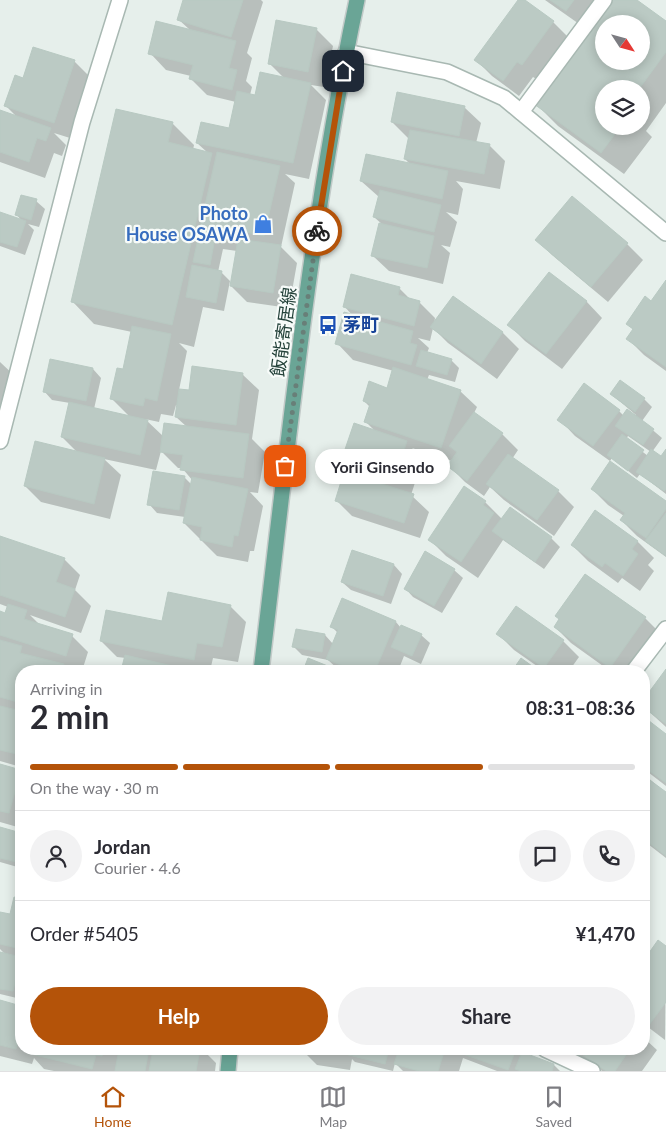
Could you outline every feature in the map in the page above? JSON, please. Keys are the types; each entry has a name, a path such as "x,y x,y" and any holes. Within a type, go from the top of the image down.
{"main road":[{"name":"飯能寄居線","path":"262,665 287,447 313,255 346,52 357,0"},
{"path":"228,1071 229,1055"}],"street":[{"path":"0,440 82,122 120,0"},
{"path":"520,112 604,0"},
{"path":"346,52 447,72 504,98 666,233"},
{"path":"639,665 666,629"},
{"path":"558,1055 592,1071"}],"building":[{"path":"183,0 243,0 231,37 177,20"},
{"path":"518,0 525,0 554,21 522,65 517,62 503,81 474,60"},
{"path":"550,0 574,0 566,11"},
{"path":"611,0 637,0 666,21 666,52 646,80 595,80 595,135 614,135 601,153 534,104 595,22 595,70 650,70 650,15 600,15"},
{"path":"276,20 317,28 308,72 268,64"},
{"path":"156,21 236,41 229,68 237,70 232,90 189,79 193,65 148,54"},
{"path":"33,47 75,60 54,123 4,106 15,75 23,78"},
{"path":"260,72 311,83 293,163 196,143 201,122 229,128 237,91 255,95"},
{"path":"397,92 465,106 459,136 391,122"},
{"path":"116,109 173,122 168,142 212,153 172,325 71,302"},
{"path":"0,110 51,128 46,141 37,138 29,162 0,152"},
{"path":"410,130 490,144 484,174 404,159"},
{"path":"217,152 280,166 264,236 233,229 230,238 199,232"},
{"path":"366,154 448,171 442,199 360,181"},
{"path":"380,190 441,205 434,232 373,217"},
{"path":"21,195 37,199 31,220 15,215"},
{"path":"572,196 628,243 591,287 535,240"},
{"path":"0,212 26,221 17,247 0,242"},
{"path":"379,223 434,236 427,268 371,256"},
{"path":"199,234 215,238 210,265 193,262"},
{"path":"238,239 281,245 273,293 230,286"},
{"path":"192,265 222,271 216,303 186,297"},
{"path":"549,272 587,301 546,354 507,325"},
{"path":"351,274 400,287 398,295 420,301 414,326 343,307"},
{"path":"666,280 666,367 626,339 633,329 626,324 645,296 651,301"},
{"path":"453,296 503,332 481,364 430,327"},
{"path":"344,312 413,331 410,343 417,345 411,365 335,344"},
{"path":"132,326 171,334 157,401 145,398 143,406 110,399 117,368 123,369"},
{"path":"421,350 452,359 447,375 416,366"},
{"path":"50,359 93,368 86,401 43,392"},
{"path":"192,366 243,373 236,425 175,417 179,389 189,390"},
{"path":"393,367 461,390 441,448 364,422 370,404 363,401 369,381 387,388"},
{"path":"620,380 645,398 635,412 610,394"},
{"path":"584,383 620,410 593,446 557,420"},
{"path":"69,402 148,420 140,455 61,437"},
{"path":"627,409 654,429 643,445 615,426"},
{"path":"474,412 503,433 467,481 447,466 457,452 449,446"},
{"path":"164,423 249,434 243,478 180,470 183,455 160,452"},
{"path":"354,423 407,441 394,482 340,464"},
{"path":"622,434 644,450 628,471 607,455"},
{"path":"35,441 105,458 94,504 24,486"},
{"path":"651,449 661,456 666,449 666,489 664,491 636,472"},
{"path":"508,454 559,490 537,520 486,484"},
{"path":"610,461 666,501 666,509 646,538 620,520 625,513 591,489"},
{"path":"153,471 185,476 179,510 147,505"},
{"path":"344,472 414,494 404,523 335,501"},
{"path":"192,477 248,489 238,536 234,535 232,547 200,540 202,527 183,523"},
{"path":"464,486 486,501 483,505 494,513 461,562 428,540"},
{"path":"510,507 552,537 535,562 492,531"},
{"path":"595,510 638,541 632,549 638,554 623,576 605,563 602,567 571,545"},
{"path":"666,513 666,556 645,541"},
{"path":"0,536 65,558 56,582 75,589 65,617 0,595"},
{"path":"352,550 394,564 383,596 341,582"},
{"path":"425,551 455,569 434,606 404,589"},
{"path":"585,574 646,617 612,665 606,665 554,627 559,619 555,616"},
{"path":"168,592 231,605 222,647 197,643 194,660 100,641 106,610 162,621"},
{"path":"342,598 396,621 378,665 340,665 326,659 338,630 330,627"},
{"path":"8,604 27,610 24,619 73,634 66,656 0,635 0,611 5,613"},
{"path":"516,606 564,640 546,665 540,665 496,634"},
{"path":"401,625 422,634 412,656 391,647"},
{"path":"296,629 325,634 322,652 292,647"},
{"path":"0,640 22,646 20,653 64,664 15,665 15,701 0,697"},
{"path":"125,655 168,665 122,665"},
{"path":"308,658 325,665 305,665"},
{"path":"521,658 531,665 516,665"},
{"path":"666,669 666,724 650,712 650,691"},
{"path":"0,706 15,710 15,754 0,750"},
{"path":"650,722 666,734 666,783 650,771"},
{"path":"0,764 15,768 15,792 9,813 0,811"},
{"path":"650,780 666,792 666,856 650,844"},
{"path":"0,827 15,831 15,862 0,858"},
{"path":"14,897 15,948 0,944 0,912 10,914"},
{"path":"658,940 666,946 666,1002 650,1024 650,951"},
{"path":"0,952 15,956 15,982 13,991 0,989"},
{"path":"0,1000 15,1004 15,1049 0,1045"},
{"path":"35,1055 96,1055 92,1069"},
{"path":"118,1055 148,1055 145,1071 115,1071"},
{"path":"152,1055 199,1055 196,1071 149,1071"},
{"path":"349,1055 387,1055 385,1064"},
{"path":"397,1055 443,1055 438,1071 419,1071 394,1064"},
{"path":"466,1055 514,1055 508,1070"},
{"path":"521,1055 530,1055 554,1064 552,1071 521,1071 515,1069"},
{"path":"583,1055 626,1055 615,1071 606,1071"}],"way so far":[{"path":"285,466 317,231"}],"place":[{"name":"Photo House OSAWA","path":"263,224"},
{"name":"茅町","path":"328,325"},
{"name":"Yorii Ginsendo","path":"285,466"}],"route":[{"path":"317,231 343,71"}]}
